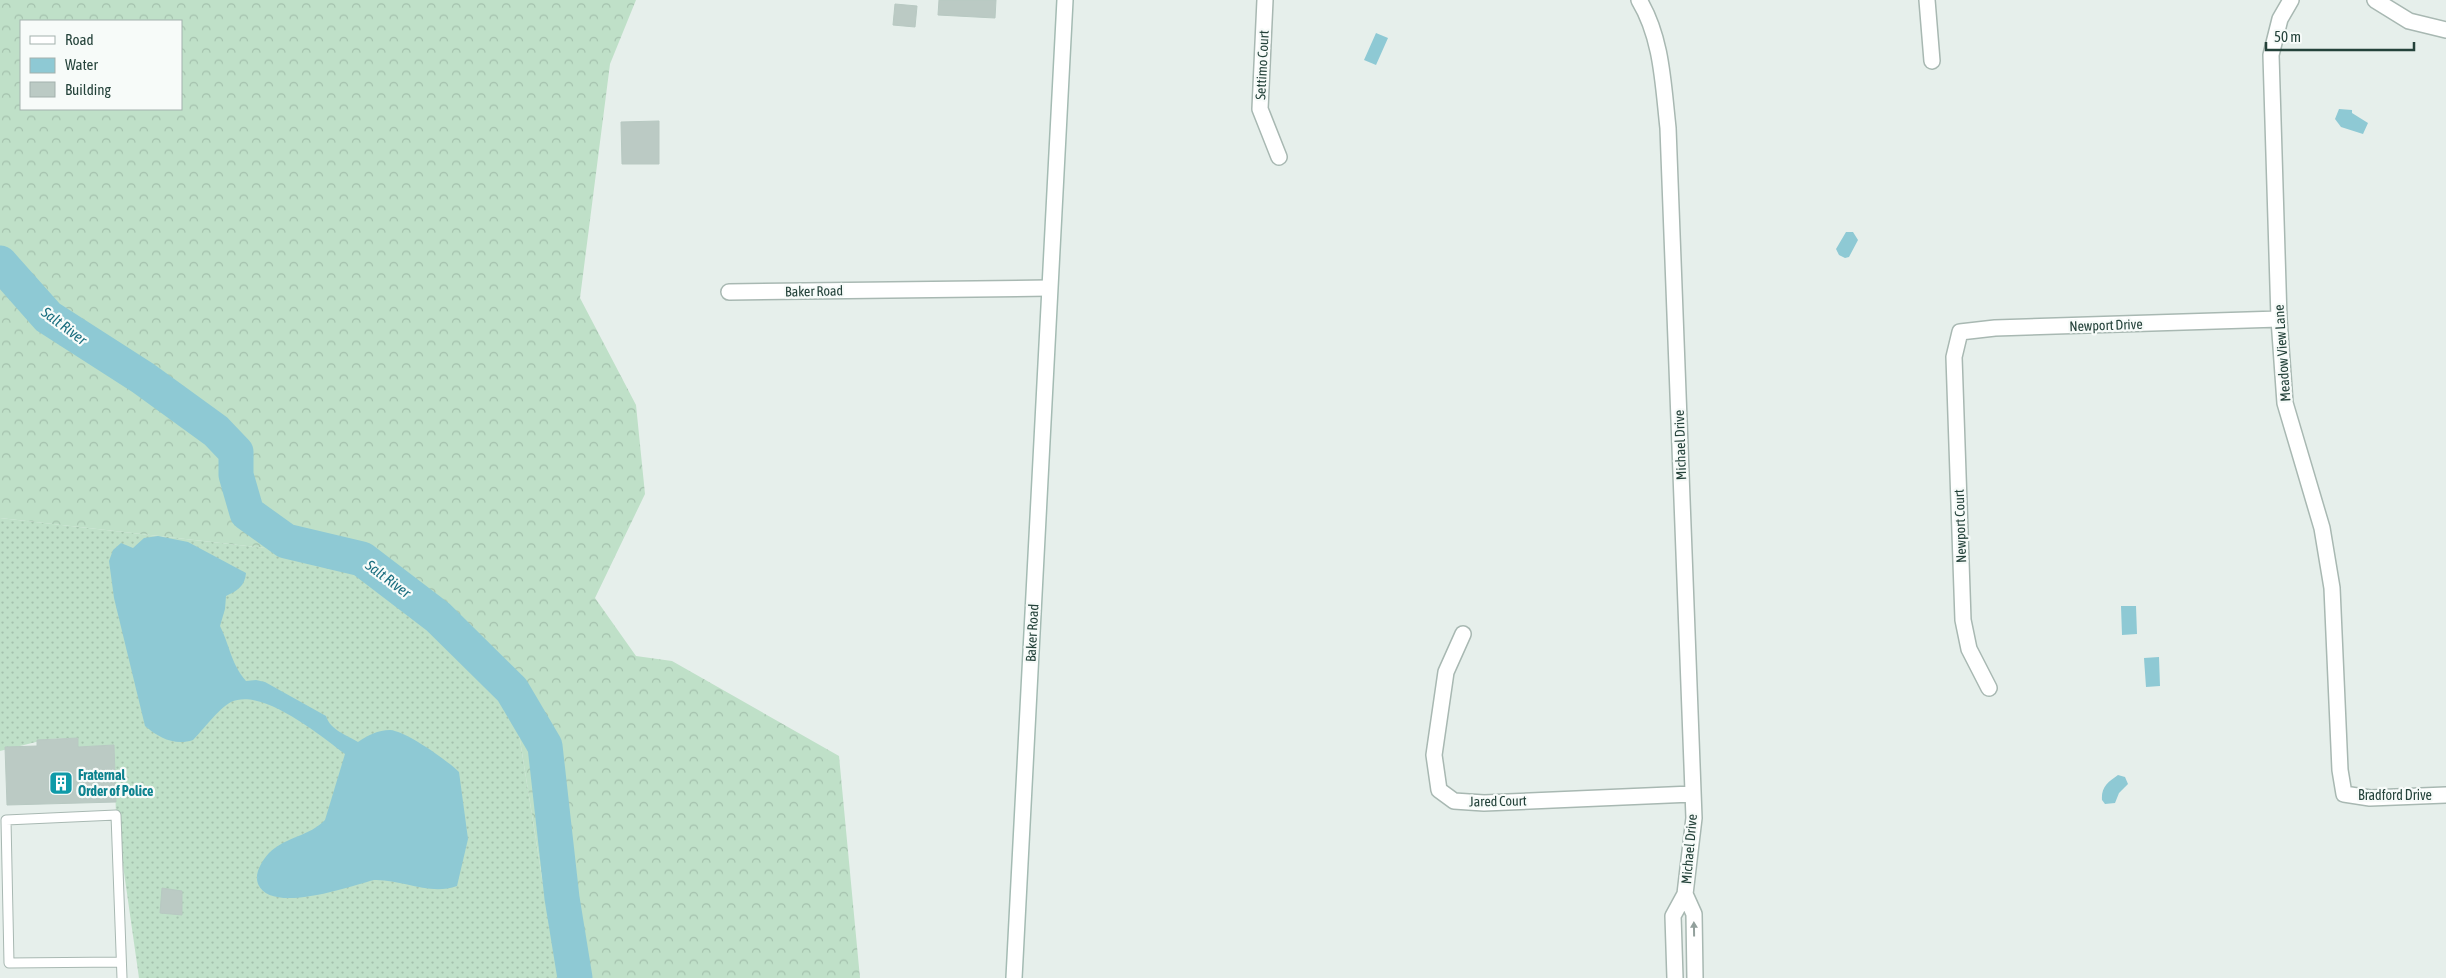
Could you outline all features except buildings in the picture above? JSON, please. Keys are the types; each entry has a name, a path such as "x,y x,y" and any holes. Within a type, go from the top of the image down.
{"street":[{"name":"Baker Road","path":"1014,978 1065,0"},
{"name":"Settimo Court","path":"1264,0 1260,109 1279,157"},
{"name":"Michael Drive","path":"1639,0 1660,56 1668,128 1694,818 1685,894 1673,916 1675,978"},
{"path":"1927,0 1932,61"},
{"name":"Meadow View Lane","path":"2291,0 2280,19 2271,55 2279,319 2285,403 2322,528 2332,588 2340,770 2344,794"},
{"path":"2375,0 2409,20 2446,30"},
{"name":"Baker Road","path":"729,292 1049,288"},
{"name":"Newport Drive","path":"1954,358 1960,332 1995,328 2279,319"},
{"name":"Newport Court","path":"1954,358 1963,620 1969,650 1989,688"},
{"name":"Jared Court","path":"1464,634 1446,672 1434,756 1439,790 1454,801 1484,803 1692,794"},
{"name":"Bradford Drive","path":"2344,794 2370,798 2446,795"},
{"name":"Michael Drive","path":"1685,894 1694,914 1695,978"}],"lane":[{"path":"121,962 9,963 6,820 116,816 122,978"}],"green space":[{"path":"0,0 636,0 610,64 580,298 636,405 645,494 595,598 636,656 672,661 839,756 860,978 558,978 512,690 362,559 0,518"},
{"path":"0,518 362,559 512,690 558,978 139,978 116,816 114,745 78,747 78,738 48,739 0,751"}],"water":[{"path":"1376,33 1388,38 1376,65 1364,60"},
{"path":"2339,109 2352,110 2352,113 2368,123 2363,134 2341,127 2335,119"},
{"path":"1846,232 1853,232 1858,240 1849,257 1845,258 1839,255 1836,249"},
{"path":"158,536 188,542 246,573 240,588 226,596 225,609 220,626 234,661 246,681 256,680 265,682 326,716 335,729 358,742 369,735 386,730 406,735 426,747 459,772 468,839 457,886 447,889 436,889 374,880 330,892 294,898 278,897 266,893 258,884 258,871 261,863 269,853 282,843 312,830 325,820 345,754 291,716 259,701 244,699 231,702 216,714 193,740 186,742 168,740 145,726 114,598 109,561 113,550 121,543 133,548 144,538"},
{"path":"2121,606 2136,606 2137,634 2122,635"},
{"path":"2159,657 2160,686 2146,687 2144,658"},
{"path":"2118,775 2125,777 2128,784 2119,793 2115,803 2105,804 2102,800 2104,788"}],"waterway":[{"name":"Salt River","path":"0,263 48,317 143,378 216,431 236,452 236,475 247,513 286,541 362,559 438,617 512,690 545,746 562,898 575,978"}],"place":[{"name":"Fraternal Order of Police","path":"61,783"}]}
